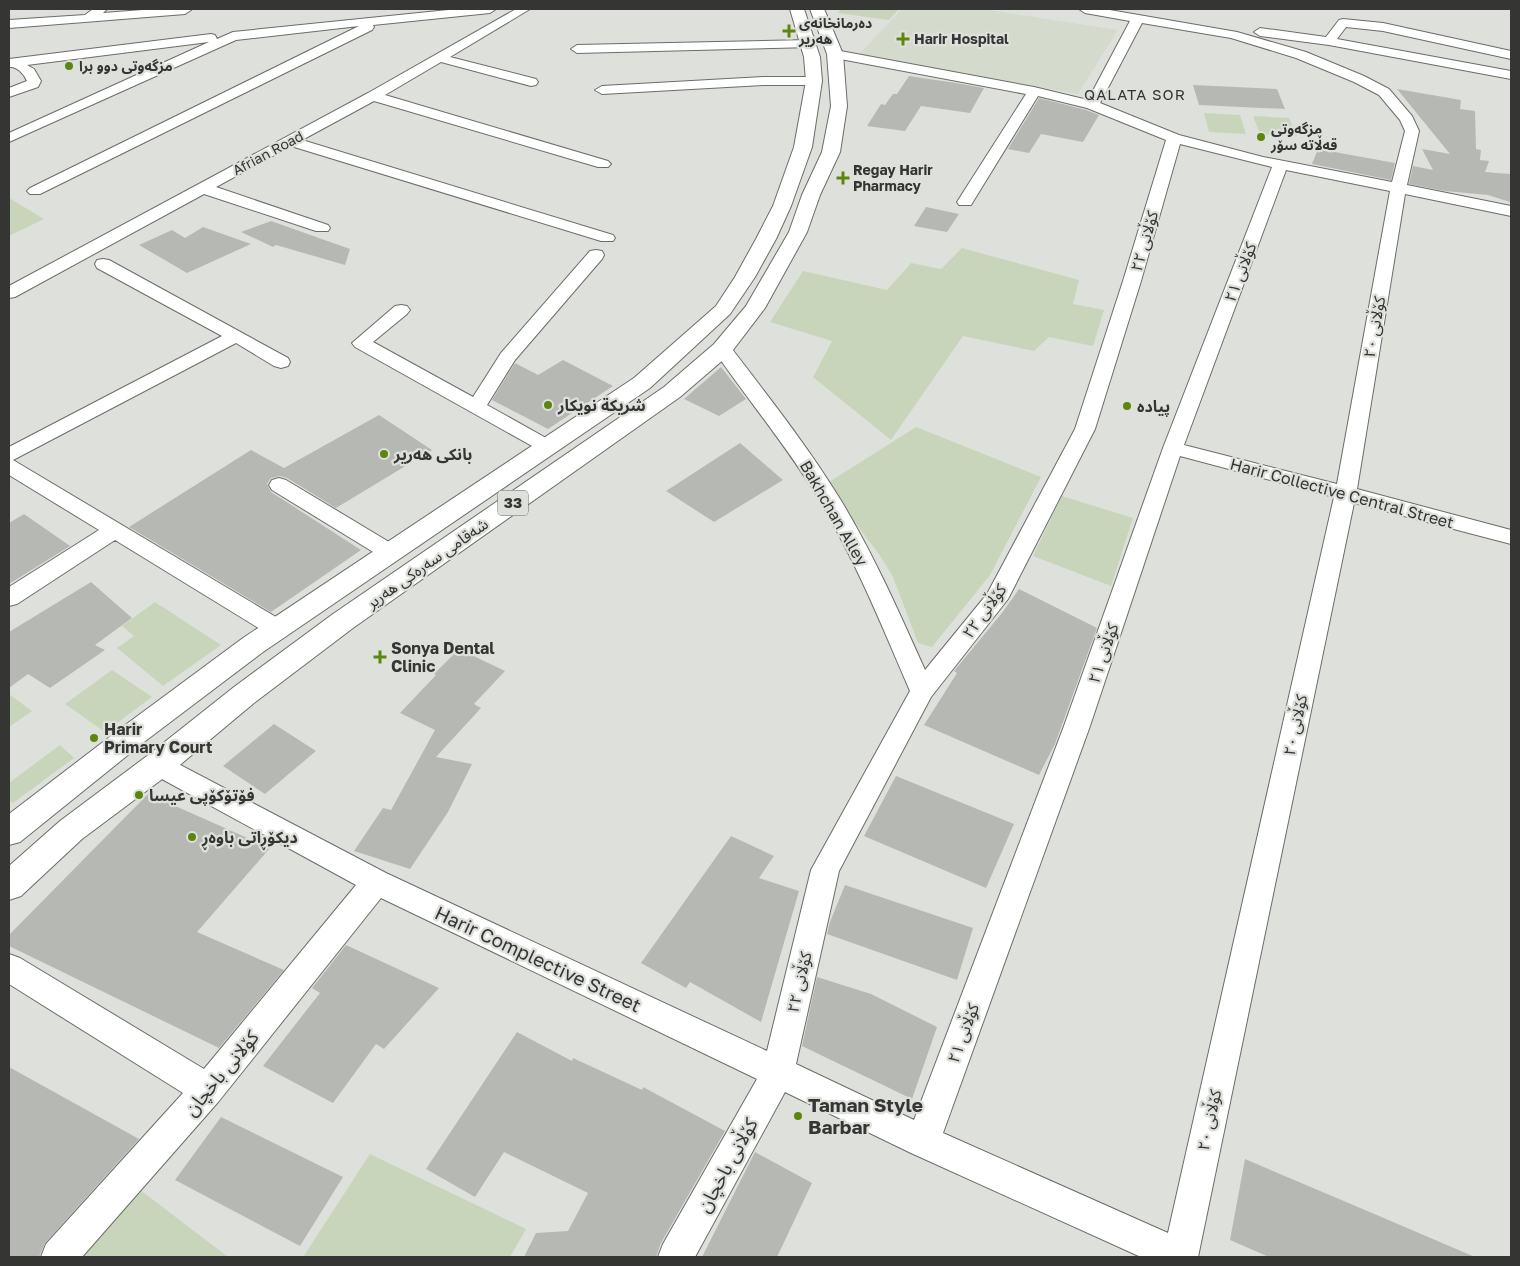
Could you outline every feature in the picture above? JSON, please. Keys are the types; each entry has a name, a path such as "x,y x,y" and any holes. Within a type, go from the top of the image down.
{"main road":[{"name":"شەقامی سەرەکی هەریر","path":"10,828 253,645 642,383 722,310 745,277 782,206 803,147 814,81 809,44 797,9"},
{"name":"شەقامی سەرەکی هەریر","path":"9,886 71,830 158,765 244,695 343,622 672,392 722,349 755,308 798,232 811,195 831,152 839,106 835,54 817,9"},
{"path":"253,645 286,664"}],"street":[{"path":"88,18 101,9"},
{"path":"9,24 188,9"},
{"path":"12,63 233,36 490,9"},
{"name":"Afrian Road","path":"9,293 373,96 524,9"},
{"path":"1085,9 1234,35 1274,28 1329,41 1511,75"},
{"path":"1092,105 1138,18"},
{"path":"1329,41 1341,18 1511,55"},
{"path":"35,191 383,20"},
{"name":"کۆڵانی ٢٠","path":"1180,1257 1346,487 1398,190 1412,131 1407,119 1384,92 1359,79 1300,55 1234,35"},
{"path":"9,138 233,36"},
{"path":"577,49 809,44"},
{"path":"835,54 1034,91 1092,105 1174,138 1280,165 1511,211"},
{"path":"439,58 531,82"},
{"path":"9,93 33,84 34,81 29,72 12,63"},
{"path":"602,90 763,81 814,81"},
{"path":"965,202 1034,91"},
{"path":"373,96 603,164"},
{"name":"کۆڵانی ٢٢","path":"778,1072 825,870 922,691 996,600 1085,429 1132,281 1174,138"},
{"path":"290,141 607,238"},
{"name":"کۆڵانی ٢١","path":"923,1141 1077,726 1176,442 1280,165"},
{"path":"202,188 322,228"},
{"path":"476,407 508,357 596,255"},
{"path":"103,264 281,362"},
{"path":"401,310 361,344 548,447"},
{"path":"9,455 236,336"},
{"name":"Bakhchan Alley","path":"722,349 792,443 830,500 876,586 922,691"},
{"name":"Harir Collective Central Street","path":"1176,442 1346,487 1511,537"},
{"path":"9,466 278,629"},
{"path":"279,485 391,553"},
{"name":"Harir Collective Central Street","path":"1346,487 1511,522"},
{"path":"9,598 116,530"},
{"name":"Harir Complective Street","path":"158,765 376,882 923,1141 1180,1257"},
{"name":"کۆلانی باخچان","path":"59,1257 208,1090 376,882"},
{"path":"9,968 208,1090"},
{"name":"کۆڵانی باخچان","path":"676,1257 778,1072"}],"shaded area":[{"path":"902,9 982,9 1118,30 1078,94 857,56"}],"green space":[{"path":"841,9 899,9 889,20 838,13"},
{"path":"1204,113 1240,115 1246,134 1209,132"},
{"path":"1253,116 1289,118 1297,136 1260,134"},
{"path":"9,198 44,219 9,236"},
{"path":"962,248 1079,280 1073,304 1104,310 1093,346 1049,337 1034,351 963,336 891,440 813,377 832,341 770,322 803,271 887,290 911,263 941,269"},
{"path":"916,427 1041,477 990,575 932,647 918,643 893,577 881,557 826,484"},
{"path":"1062,496 1133,518 1111,586 1033,556"},
{"path":"155,602 221,645 163,686 117,648 134,636 122,626"},
{"path":"112,670 152,697 105,732 65,704"},
{"path":"9,694 32,711 9,727"},
{"path":"60,745 74,758 13,803 9,800 9,783"},
{"path":"370,1154 526,1229 510,1257 303,1257"},
{"path":"139,1189 228,1257 82,1257"}],"building":[{"path":"909,76 984,88 970,113 921,106 905,131 867,126 881,104 885,105 893,94 897,94"},
{"path":"1193,85 1277,89 1285,109 1199,105"},
{"path":"1397,89 1461,100 1460,109 1475,111 1476,149 1481,150 1480,160 1489,161 1485,172 1510,174 1510,202 1488,195 1445,191 1409,184 1413,166 1433,170 1422,149 1450,154"},
{"path":"1039,98 1099,115 1083,142 1041,134 1029,153 1008,149"},
{"path":"1318,149 1395,163 1391,180 1312,164"},
{"path":"926,207 959,214 947,232 914,226"},
{"path":"271,221 350,249 345,265 276,245 273,247 241,232"},
{"path":"203,227 251,244 187,273 139,245 172,230 185,238"},
{"path":"563,360 613,386 548,429 492,400 515,363 538,375"},
{"path":"721,367 746,399 719,416 684,399"},
{"path":"379,415 432,450 336,508 287,478 280,476 271,478 267,484 271,492 361,550 271,612 129,527 251,450 284,468"},
{"path":"740,443 783,480 714,522 666,491"},
{"path":"24,514 70,546 9,584 9,523"},
{"path":"91,582 132,618 95,645 105,650 50,688 28,674 9,688 9,632"},
{"path":"1019,589 1097,628 1055,744 1039,775 924,725 957,673 954,671 1002,613"},
{"path":"459,649 505,671 474,704 481,708 436,757 472,764 448,812 410,869 354,851 383,808 391,810 435,730 400,713"},
{"path":"274,724 316,751 265,794 223,766"},
{"path":"896,776 1014,824 986,888 864,836"},
{"path":"148,794 270,848 197,932 284,970 219,1048 9,946 9,935"},
{"path":"731,836 774,856 759,878 799,891 761,1022 690,982 686,988 641,963"},
{"path":"845,885 973,928 957,980 827,934"},
{"path":"346,945 439,988 384,1049 376,1044 333,1103 263,1066 320,993 312,988"},
{"path":"817,977 871,994 937,1027 912,1099 802,1046"},
{"path":"517,1032 572,1061 573,1058 642,1090 643,1087 725,1131 661,1243 656,1257 524,1257 536,1233 568,1231 588,1193 504,1152 475,1197 426,1169"},
{"path":"9,1067 139,1139 45,1243 39,1257 9,1257"},
{"path":"221,1117 343,1177 300,1246 175,1180"},
{"path":"755,1152 812,1183 777,1257 702,1257"},
{"path":"1245,1159 1475,1257 1269,1257 1230,1240"}],"place":[{"name":"دەرمانخانەی هەریر","path":"789,31"},
{"name":"‌Harir Hospital","path":"903,39"},
{"name":"مزگەوتی دوو برا","path":"69,66"},
{"name":"مزگەوتی قەڵاتە سۆر","path":"1261,137"},
{"name":"Regay Harir Pharmacy","path":"843,178"},
{"name":"شريكة نويكار","path":"548,405"},
{"name":"پیادە","path":"1127,406"},
{"name":"بانکی هەریر","path":"384,454"},
{"name":"Sonya Dental Clinic","path":"380,657"},
{"name":"Harir Primary Court","path":"94,738"},
{"name":"فۆتۆکۆپی عیسا","path":"139,795"},
{"name":"دیکۆڕاتی باوەڕ","path":"192,837"},
{"name":"Taman Style Barbar","path":"798,1116"}],"district":[{"name":"QALATA SOR","path":"1135,95"}]}
